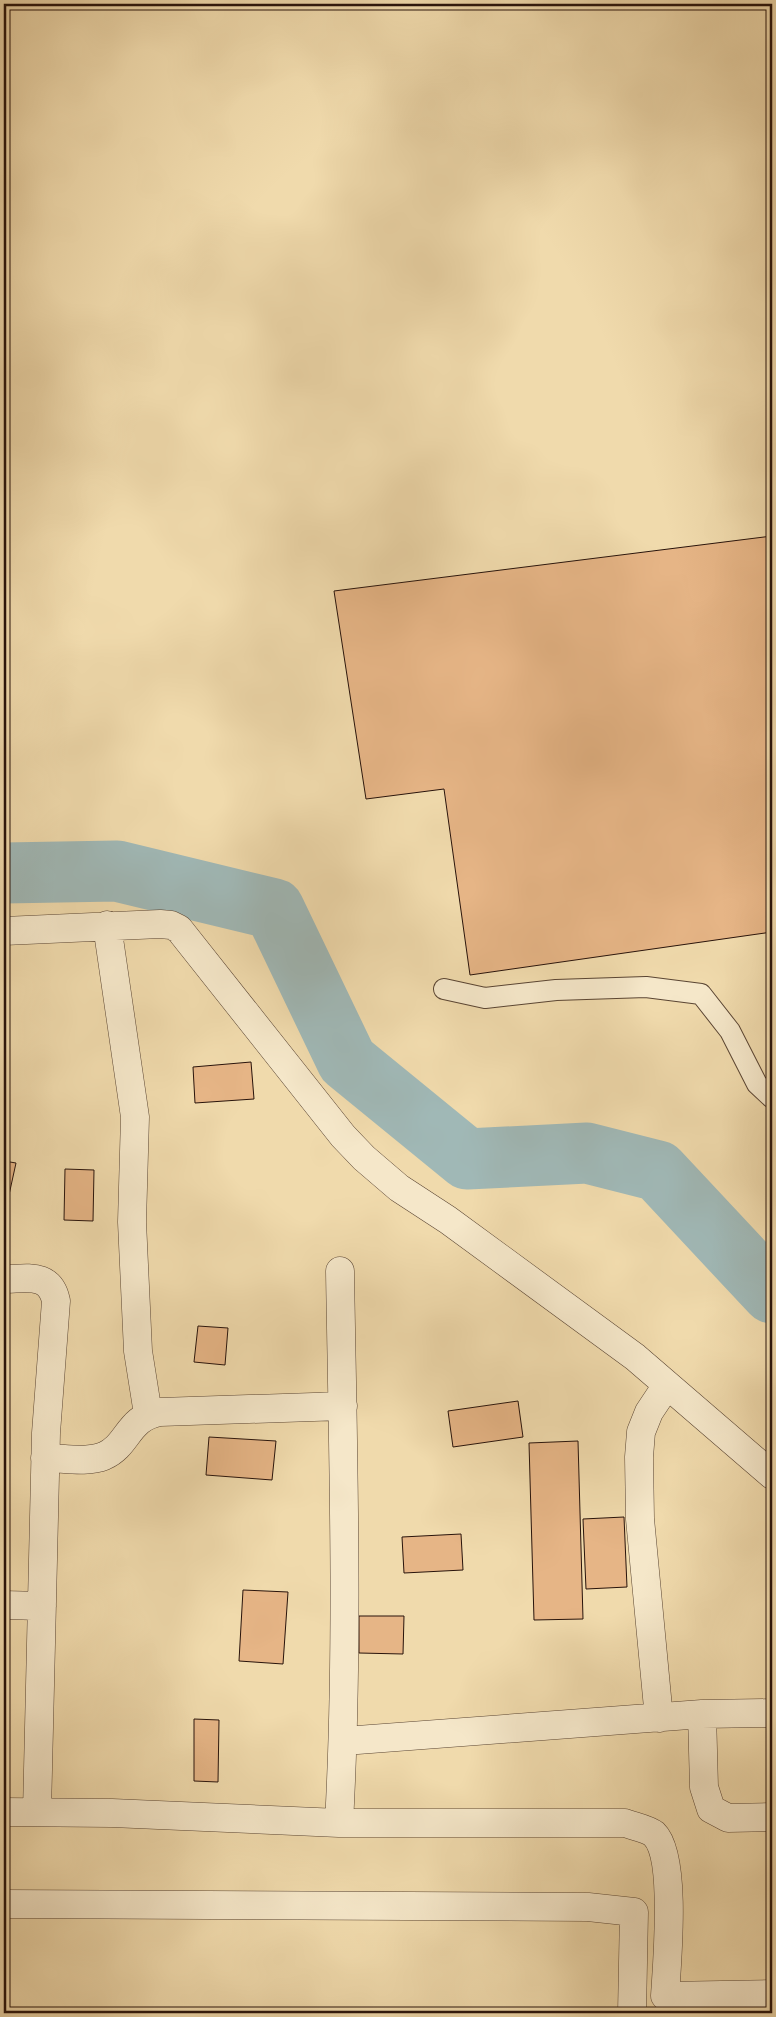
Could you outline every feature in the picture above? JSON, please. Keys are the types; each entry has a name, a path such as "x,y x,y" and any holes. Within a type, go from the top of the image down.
{"street":[{"path":"4,931 160,924 171,925 180,929 343,1136 364,1158 399,1188 448,1220 635,1357 772,1475"},
{"path":"107,925 135,1117 132,1222 138,1351 148,1414"},
{"path":"339,1823 344,1741 346,1551 340,1271"},
{"path":"4,1279 35,1279 46,1283 53,1289 56,1301 45,1458 37,1812"},
{"path":"659,1718 640,1520 639,1457 641,1432 649,1412 667,1385"},
{"path":"45,1458 93,1459 103,1456 114,1450 140,1418 148,1414 261,1407 342,1406"},
{"path":"4,1605 42,1606"},
{"path":"344,1741 702,1714 772,1713"},
{"path":"702,1714 704,1787 711,1809 728,1818 772,1817"},
{"path":"4,1812 339,1823 625,1823 653,1833 663,1847 669,1905 665,1996 772,1994"},
{"path":"4,1904 588,1907 634,1912 632,2013"}],"lane":[{"path":"444,989 485,998 556,990 646,987 701,994 730,1031 757,1084 772,1098"}],"building":[{"path":"772,536 772,932 470,975 444,789 366,799 334,591"},
{"path":"251,1062 254,1099 195,1103 193,1067"},
{"path":"4,1161 16,1163 7,1204 4,1203"},
{"path":"65,1169 94,1170 93,1221 64,1220"},
{"path":"198,1326 228,1328 225,1365 194,1362"},
{"path":"518,1401 523,1437 453,1447 448,1411"},
{"path":"209,1437 276,1441 272,1480 206,1475"},
{"path":"578,1441 583,1619 534,1620 529,1443"},
{"path":"624,1517 627,1587 586,1589 583,1519"},
{"path":"461,1534 463,1570 404,1573 402,1537"},
{"path":"243,1590 288,1592 283,1664 239,1661"},
{"path":"359,1616 404,1616 403,1654 359,1653"},
{"path":"194,1719 219,1720 218,1782 194,1781"}],"waterway":[{"path":"4,873 117,871 274,909 347,1061 467,1159 587,1153 658,1171 772,1293"}]}
